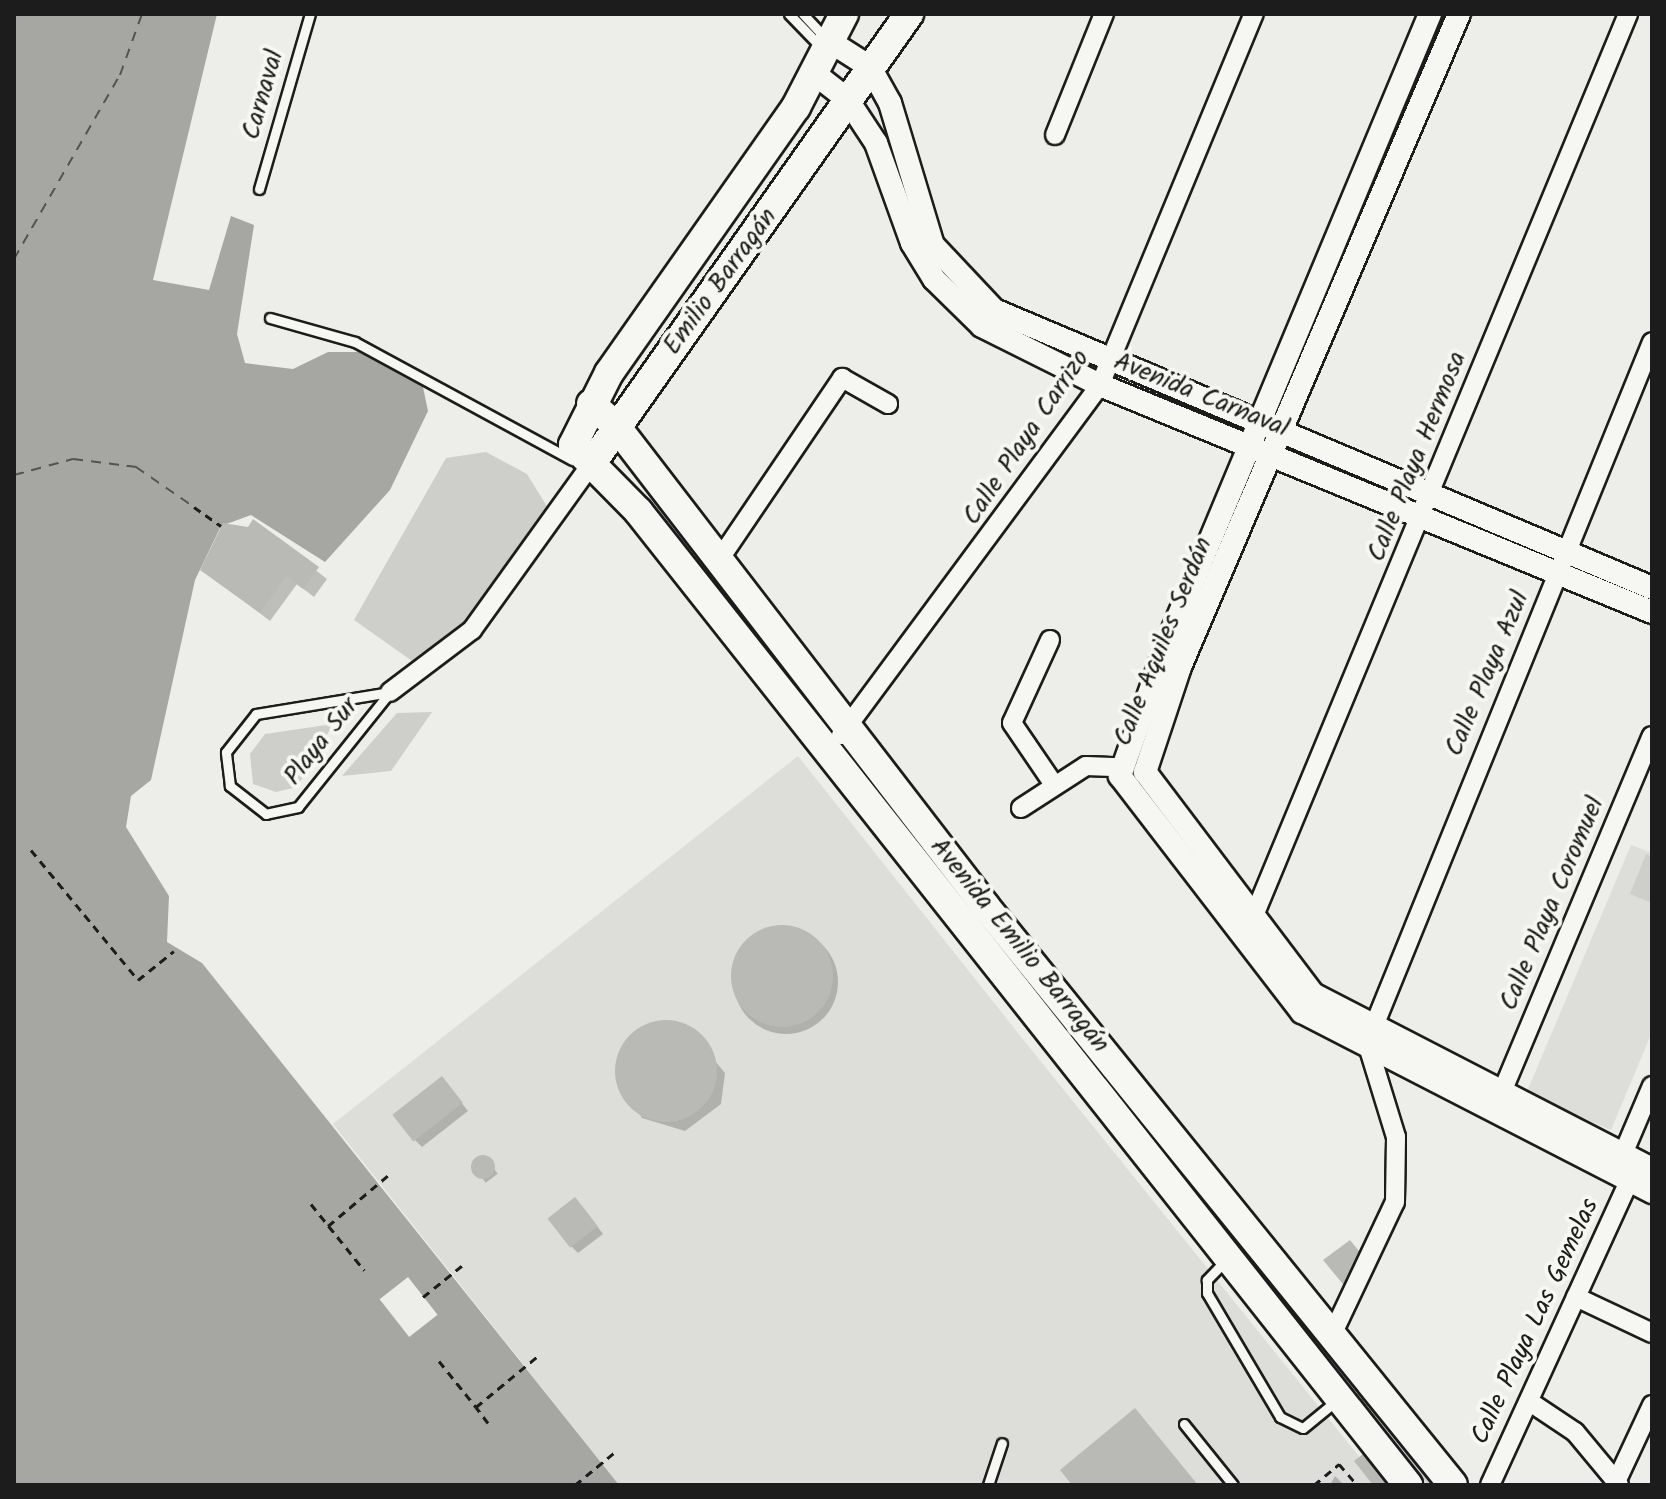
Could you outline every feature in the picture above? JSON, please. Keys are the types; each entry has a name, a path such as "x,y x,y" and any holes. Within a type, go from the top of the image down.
{"main road":[{"name":"Emilio Barragán","path":"579,456 591,404 821,54 844,14"},
{"name":"Emilio Barragán","path":"579,456 616,426 909,14"},
{"name":"Avenida Emilio Barragán","path":"591,404 616,426 847,728 1453,1485"},
{"name":"Avenida Emilio Barragán","path":"579,456 827,749 1408,1485"},
{"path":"1222,1252 1244,1224"}],"street":[{"path":"1055,135 1104,14"},
{"name":"Calle Playa Carrizo","path":"827,749 847,728 1100,385 1254,14"},
{"name":"Calle Aquiles Serdán","path":"1284,976 1253,918 1148,782 1144,760 1430,14"},
{"name":"Calle Aquiles Serdán","path":"1459,14 1119,767 1129,792 1284,976 1371,1036 1562,1134 1623,1154 1652,1169"},
{"name":"Calle Playa Hermosa","path":"1253,918 1628,14"},
{"path":"821,54 870,67"},
{"path":"821,54 847,99"},
{"name":"Avenida Carnaval","path":"870,67 890,103 922,222 948,267 994,310 1265,440 1425,508 1557,574 1652,612"},
{"name":"Avenida Carnaval","path":"847,99 876,143 912,243 948,295 982,326 1100,385 1265,440"},
{"name":"Calle Playa Azul","path":"1371,1036 1652,342"},
{"path":"719,560 842,378 888,404"},
{"path":"390,692 472,630 572,490 579,456"},
{"name":"Avenida Carnaval","path":"1425,508 1565,552 1652,588"},
{"path":"1050,640 1012,723 1053,783"},
{"name":"Calle Playa Coromuel","path":"1502,1092 1652,736"},
{"name":"Calle Aquiles Serdán","path":"1021,808 1053,783 1086,766 1119,767"},
{"path":"1332,1335 1395,1202 1396,1137 1371,1036"},
{"name":"Calle Aquiles Serdán","path":"1371,1036 1502,1092 1629,1181 1652,1192"},
{"path":"1623,1154 1652,1086"},
{"name":"Calle Playa Las Gemelas","path":"1490,1485 1629,1181"},
{"path":"1576,1297 1652,1333"},
{"path":"1530,1402 1575,1432 1617,1483 1652,1405"}],"lane":[{"name":"Carnaval","path":"259,189 310,14"},
{"path":"789,14 821,54"},
{"path":"803,14 821,54"},
{"path":"270,318 355,342 579,456"},
{"name":"Playa Sur","path":"390,692 298,807 266,814 230,786 226,752 256,714 390,692"},
{"path":"1222,1252 1207,1280 1207,1293 1280,1417 1303,1428 1339,1398"},
{"path":"1184,1424 1233,1485"},
{"path":"988,1485 1002,1443"}],"path":[{"path":"194,507 221,526"},
{"path":"31,850 138,980 174,951"},
{"path":"328,1226 391,1173"},
{"path":"311,1204 364,1270"},
{"path":"423,1297 464,1264"},
{"path":"476,1407 539,1355"},
{"path":"439,1361 488,1423"},
{"path":"575,1485 615,1452"},
{"path":"1314,1485 1339,1464 1357,1485"}],"shaded area":[{"path":"14,14 217,14 153,280 209,290 231,216 254,225 237,334 245,363 293,369 328,352 358,352 423,387 428,411 390,490 325,562 251,515 221,526 195,580 151,780 131,796 126,827 169,896 167,942 202,963 619,1485 14,1485"},
{"path":"486,452 527,474 551,513 464,633 415,663 354,620 446,458"},
{"path":"660,498 820,702 811,709 651,502"},
{"path":"432,712 391,771 342,776 397,713"},
{"path":"333,724 297,787 276,792 253,784 250,754 265,734"},
{"path":"798,756 1382,1485 619,1485 333,1124"},
{"path":"1631,845 1652,853 1652,1032 1611,1130 1526,1094"},
{"path":"1646,854 1652,857 1652,903 1630,894"},
{"path":"1257,1256 1441,1484 1428,1485 1248,1263"}],"pier":[{"path":"408,1277 438,1315 409,1337 380,1299"}],"building":[{"path":"253,519 319,567 303,589 286,576 260,613 200,570 223,523 248,527"},
{"path":"782,925 802,929 818,940 829,956 833,976 829,996 818,1012 802,1023 782,1027 762,1023 746,1012 735,996 731,976 735,956 746,940 762,929"},
{"path":"666,1020 686,1024 702,1035 713,1051 717,1071 713,1091 702,1107 686,1118 666,1122 646,1118 630,1107 619,1091 615,1071 619,1051 630,1035 646,1024"},
{"path":"442,1076 463,1103 413,1142 392,1115"},
{"path":"483,1155 492,1158 495,1167 492,1176 483,1179 474,1176 471,1167 474,1158"},
{"path":"575,1197 598,1226 570,1248 547,1219"},
{"path":"1350,1240 1363,1256 1347,1289 1323,1260"},
{"path":"1135,1408 1198,1485 1072,1485 1060,1470"},
{"path":"1363,1454 1388,1485 1373,1485 1354,1461"}],"ferry route":[{"path":"14,259 120,75 142,14"},
{"path":"14,475 73,459 136,467 194,507"}]}
